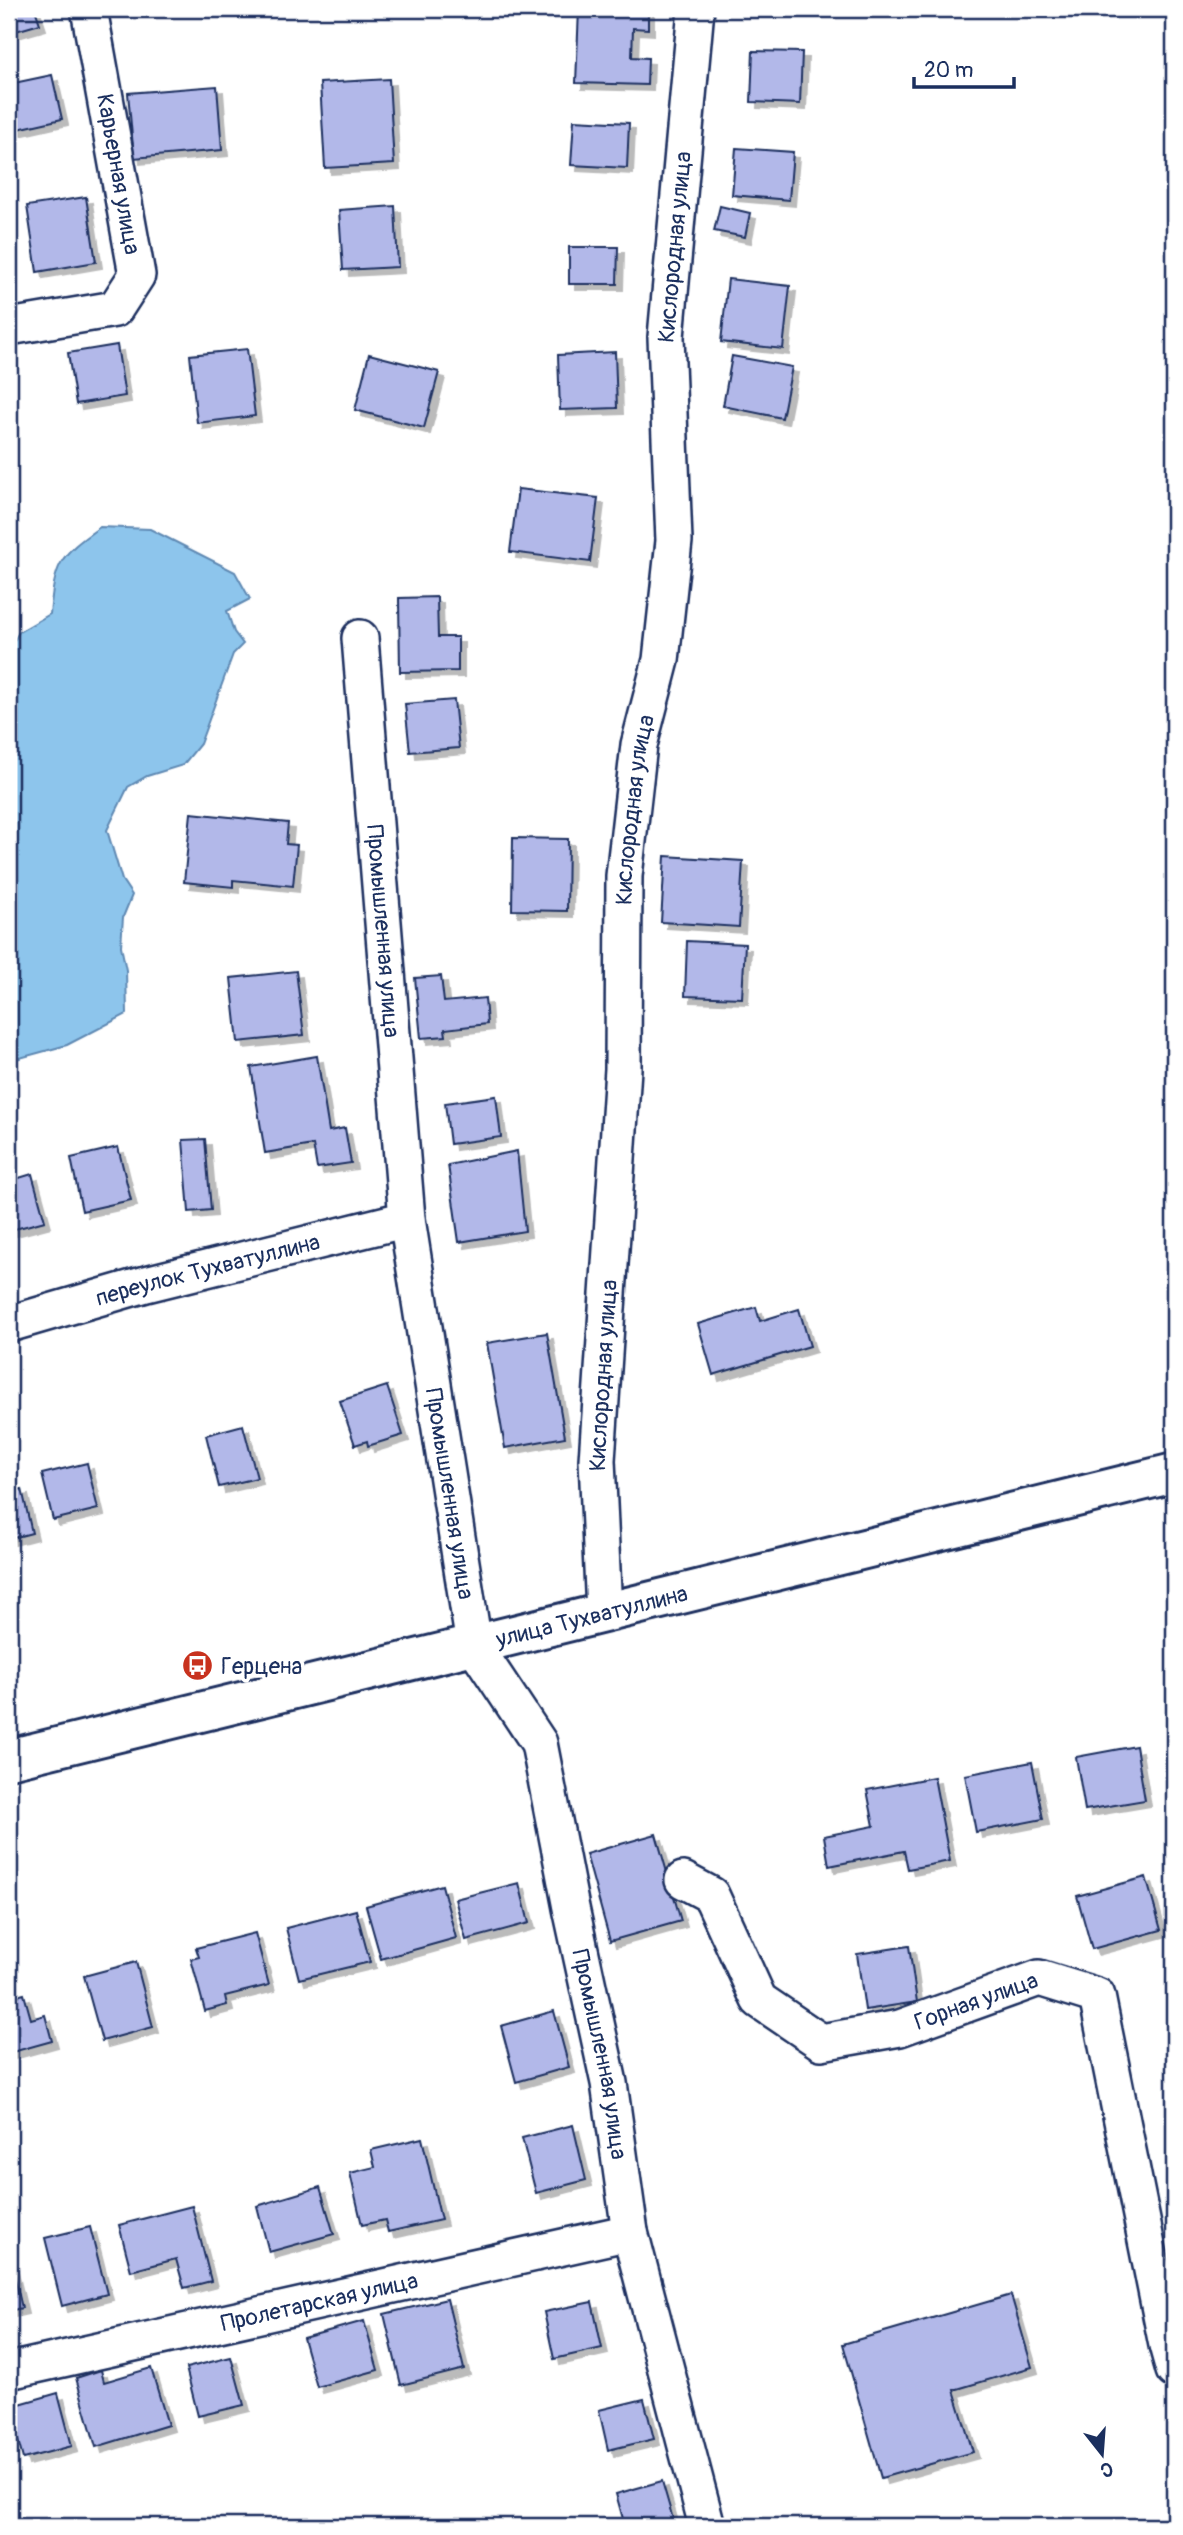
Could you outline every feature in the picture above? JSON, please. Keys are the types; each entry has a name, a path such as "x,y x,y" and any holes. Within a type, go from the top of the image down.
{"main road":[{"name":"улица Тухватуллина","path":"9,1759 1174,1473"}],"street":[{"name":"Карьерная улица","path":"9,327 115,309 137,275 89,9"},
{"name":"Кислородная улица","path":"604,1613 597,1460 623,1069 624,876 639,746 661,660 674,541 666,337 696,9"},
{"name":"Промышленная улица","path":"360,638 407,1219 474,1645 539,1743 609,2082 630,2232 707,2526"},
{"name":"переулок Тухватуллина","path":"9,1324 146,1284 407,1219"},
{"name":"Горная улица","path":"683,1880 711,1895 759,2000 821,2042 900,2028 1040,1978 1097,1996 1174,2370"},
{"name":"Пролетарская улица","path":"9,2371 630,2232"}],"water":[{"path":"100,527 150,529 235,572 250,599 227,611 234,632 243,644 233,654 200,744 183,765 147,776 128,787 107,830 122,880 132,895 123,917 121,946 126,970 127,1014 67,1045 9,1061 9,650 19,632 50,614 54,583 61,563 75,546"}],"building":[{"path":"9,9 35,9 40,24 9,33"},
{"path":"579,9 648,9 648,29 633,28 632,57 648,58 647,85 576,83"},
{"path":"753,51 802,52 800,104 751,102"},
{"path":"52,75 62,119 9,131 9,84"},
{"path":"389,79 394,164 325,168 320,83"},
{"path":"217,86 222,150 134,158 128,93"},
{"path":"574,120 629,123 627,168 571,165"},
{"path":"736,148 793,152 789,200 732,195"},
{"path":"86,197 96,262 37,272 27,206"},
{"path":"395,206 398,267 343,270 339,210"},
{"path":"720,206 750,213 745,237 714,231"},
{"path":"569,247 618,247 617,284 569,284"},
{"path":"728,279 790,286 783,349 721,342"},
{"path":"117,345 125,396 76,404 68,353"},
{"path":"247,349 255,416 197,423 190,355"},
{"path":"615,352 617,408 560,410 558,355"},
{"path":"369,354 439,372 424,428 355,410"},
{"path":"732,356 792,367 782,418 723,406"},
{"path":"518,489 598,498 590,562 510,552"},
{"path":"437,597 438,637 458,637 458,671 400,672 399,598"},
{"path":"454,700 459,748 410,752 405,704"},
{"path":"191,813 288,823 286,844 297,845 293,886 233,880 233,887 184,882"},
{"path":"513,838 568,839 567,911 512,910"},
{"path":"665,856 743,861 739,927 661,922"},
{"path":"687,941 745,944 742,998 685,996"},
{"path":"296,971 304,1035 238,1042 231,978"},
{"path":"441,976 444,1002 485,998 487,1024 445,1029 446,1036 421,1038 415,978"},
{"path":"317,1056 329,1131 345,1128 351,1163 317,1168 313,1145 265,1153 251,1067"},
{"path":"496,1096 501,1137 450,1144 445,1103"},
{"path":"205,1139 211,1210 189,1212 183,1140"},
{"path":"118,1147 131,1200 82,1211 71,1158"},
{"path":"517,1151 525,1231 459,1242 448,1165"},
{"path":"32,1174 45,1221 11,1230 9,1181"},
{"path":"756,1307 760,1321 799,1309 810,1346 713,1375 698,1324"},
{"path":"547,1333 565,1437 505,1448 487,1343"},
{"path":"387,1386 403,1435 368,1446 367,1441 355,1445 340,1401"},
{"path":"243,1425 257,1478 219,1487 206,1435"},
{"path":"87,1463 98,1509 53,1520 42,1474"},
{"path":"22,1489 32,1533 9,1539 9,1492"},
{"path":"1136,1746 1145,1800 1085,1810 1076,1757"},
{"path":"1032,1762 1043,1819 976,1832 965,1775"},
{"path":"934,1777 950,1861 908,1869 904,1851 829,1866 824,1836 874,1826 867,1790"},
{"path":"656,1834 681,1921 610,1941 586,1854"},
{"path":"1146,1877 1161,1930 1092,1949 1077,1896"},
{"path":"519,1883 529,1923 466,1940 455,1899"},
{"path":"442,1885 456,1938 381,1959 366,1906"},
{"path":"356,1910 370,1962 299,1979 286,1928"},
{"path":"255,1933 269,1985 225,1996 227,2005 205,2011 191,1959 199,1957 196,1948"},
{"path":"909,1946 917,2002 865,2010 857,1954"},
{"path":"136,1962 153,2027 102,2041 84,1976"},
{"path":"24,1994 31,2019 45,2015 52,2041 9,2053 9,1998"},
{"path":"554,2011 569,2067 516,2082 501,2026"},
{"path":"573,2125 586,2180 536,2193 522,2138"},
{"path":"422,2138 441,2220 388,2232 385,2220 362,2225 350,2173 375,2167 371,2150"},
{"path":"320,2187 334,2234 269,2252 257,2206"},
{"path":"192,2206 211,2281 184,2288 176,2259 131,2271 119,2225"},
{"path":"90,2227 107,2294 62,2306 45,2238"},
{"path":"9,2253 22,2308 9,2311"},
{"path":"1011,2295 1032,2367 954,2390 973,2452 881,2478 843,2344"},
{"path":"447,2299 464,2369 401,2385 384,2314"},
{"path":"592,2302 602,2348 554,2359 544,2312"},
{"path":"364,2321 378,2370 317,2387 303,2338"},
{"path":"231,2357 244,2405 198,2416 186,2368"},
{"path":"151,2368 168,2425 96,2447 76,2378 101,2370 104,2382"},
{"path":"58,2393 72,2446 23,2459 9,2407"},
{"path":"644,2399 654,2439 608,2450 599,2410"},
{"path":"662,2481 675,2526 625,2526 616,2494"}],"place":[{"name":"Герцена","path":"198,1666"}]}
